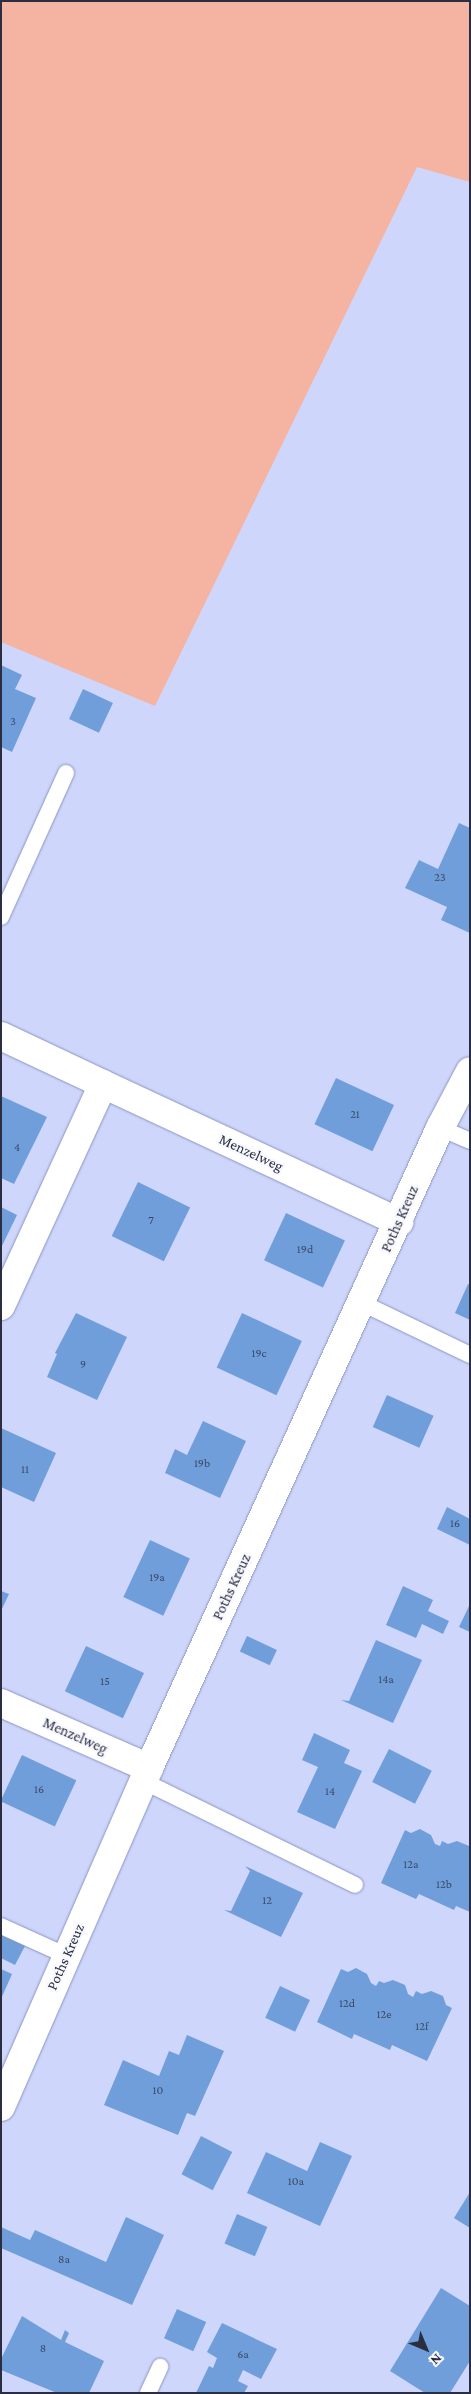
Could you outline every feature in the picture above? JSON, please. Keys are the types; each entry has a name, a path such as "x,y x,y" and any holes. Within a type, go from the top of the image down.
{"street":[{"name":"Menzelweg","path":"1,1036 399,1222"},
{"name":"Poths Kreuz","path":"1,2107 146,1775 399,1222 440,1128 470,1071"},
{"path":"1,1306 103,1084"},
{"name":"Menzelweg","path":"1,1703 146,1775"}],"lane":[{"path":"1,917 66,774"},
{"path":"440,1128 470,1141"},
{"path":"362,1303 470,1355"},
{"path":"146,1775 355,1885"},
{"path":"1,1926 67,1956"},
{"path":"148,2393 160,2367"}],"shaded area":[{"path":"1,1 470,1 470,182 417,167 155,706 1,642"}],"building":[{"path":"1,665 22,675 15,689 36,698 12,752 1,747"},
{"path":"83,689 113,703 99,733 69,719"},
{"path":"459,823 470,828 470,933 441,920 447,907 405,888 419,860 438,869"},
{"path":"336,1078 394,1105 372,1151 314,1124"},
{"path":"1,1096 47,1117 14,1184 1,1178"},
{"path":"138,1182 190,1207 164,1261 112,1236"},
{"path":"1,1207 17,1215 1,1248"},
{"path":"286,1213 345,1240 323,1288 264,1260"},
{"path":"468,1284 470,1285 470,1320 455,1313"},
{"path":"76,1313 127,1337 97,1400 47,1377 57,1354 55,1353"},
{"path":"242,1313 302,1341 276,1395 217,1367"},
{"path":"387,1395 434,1416 419,1448 373,1427"},
{"path":"203,1421 246,1441 220,1498 165,1473 175,1449 187,1455"},
{"path":"1,1428 56,1453 34,1502 1,1487"},
{"path":"447,1507 470,1519 470,1545 437,1529"},
{"path":"150,1540 190,1559 163,1616 123,1597"},
{"path":"403,1586 433,1600 428,1611 449,1621 443,1634 422,1624 416,1638 386,1625"},
{"path":"1,1591 9,1594 1,1611"},
{"path":"470,1604 470,1632 459,1627"},
{"path":"247,1636 277,1650 270,1665 240,1651"},
{"path":"376,1640 422,1660 393,1723 341,1700 349,1701"},
{"path":"86,1646 144,1673 123,1718 65,1691"},
{"path":"314,1733 350,1750 344,1763 362,1771 335,1829 297,1812 318,1767 302,1760"},
{"path":"389,1749 432,1771 415,1804 372,1782"},
{"path":"22,1755 76,1780 55,1827 1,1801"},
{"path":"420,1829 431,1835 435,1844 440,1846 442,1841 448,1844 457,1841 469,1846 470,1912 456,1906 454,1910 419,1894 416,1899 381,1883 405,1830 411,1833"},
{"path":"245,1866 303,1893 281,1937 224,1910 231,1911 250,1871"},
{"path":"1,1934 25,1946 15,1965 1,1958"},
{"path":"356,1968 367,1974 371,1983 376,1986 379,1981 384,1983 393,1980 405,1985 408,1994 413,1997 416,1991 422,1994 431,1991 443,1996 446,2005 452,2008 427,2061 392,2045 390,2050 354,2034 352,2039 317,2022 341,1969 348,1972"},
{"path":"1,1969 12,1974 1,1999"},
{"path":"280,1986 310,2000 295,2032 265,2018"},
{"path":"187,2035 224,2051 195,2116 187,2113 178,2135 104,2105 123,2060 159,2076 169,2051 179,2055"},
{"path":"201,2136 232,2152 213,2190 181,2174"},
{"path":"320,2142 352,2156 320,2226 247,2193 266,2152 307,2171"},
{"path":"470,2192 470,2228 454,2218"},
{"path":"237,2214 267,2227 255,2256 224,2243"},
{"path":"126,2217 164,2235 132,2305 1,2248 1,2227 30,2240 35,2230 106,2262"},
{"path":"441,2288 470,2306 470,2361 450,2393 425,2393 390,2371"},
{"path":"177,2309 206,2322 193,2351 164,2338"},
{"path":"22,2316 61,2340 65,2330 69,2333 65,2342 104,2361 89,2393 57,2393 1,2370 1,2359"},
{"path":"222,2323 277,2349 261,2379 243,2370 238,2381 248,2386 244,2393 196,2393 209,2366 213,2368 217,2358 207,2352"}]}
